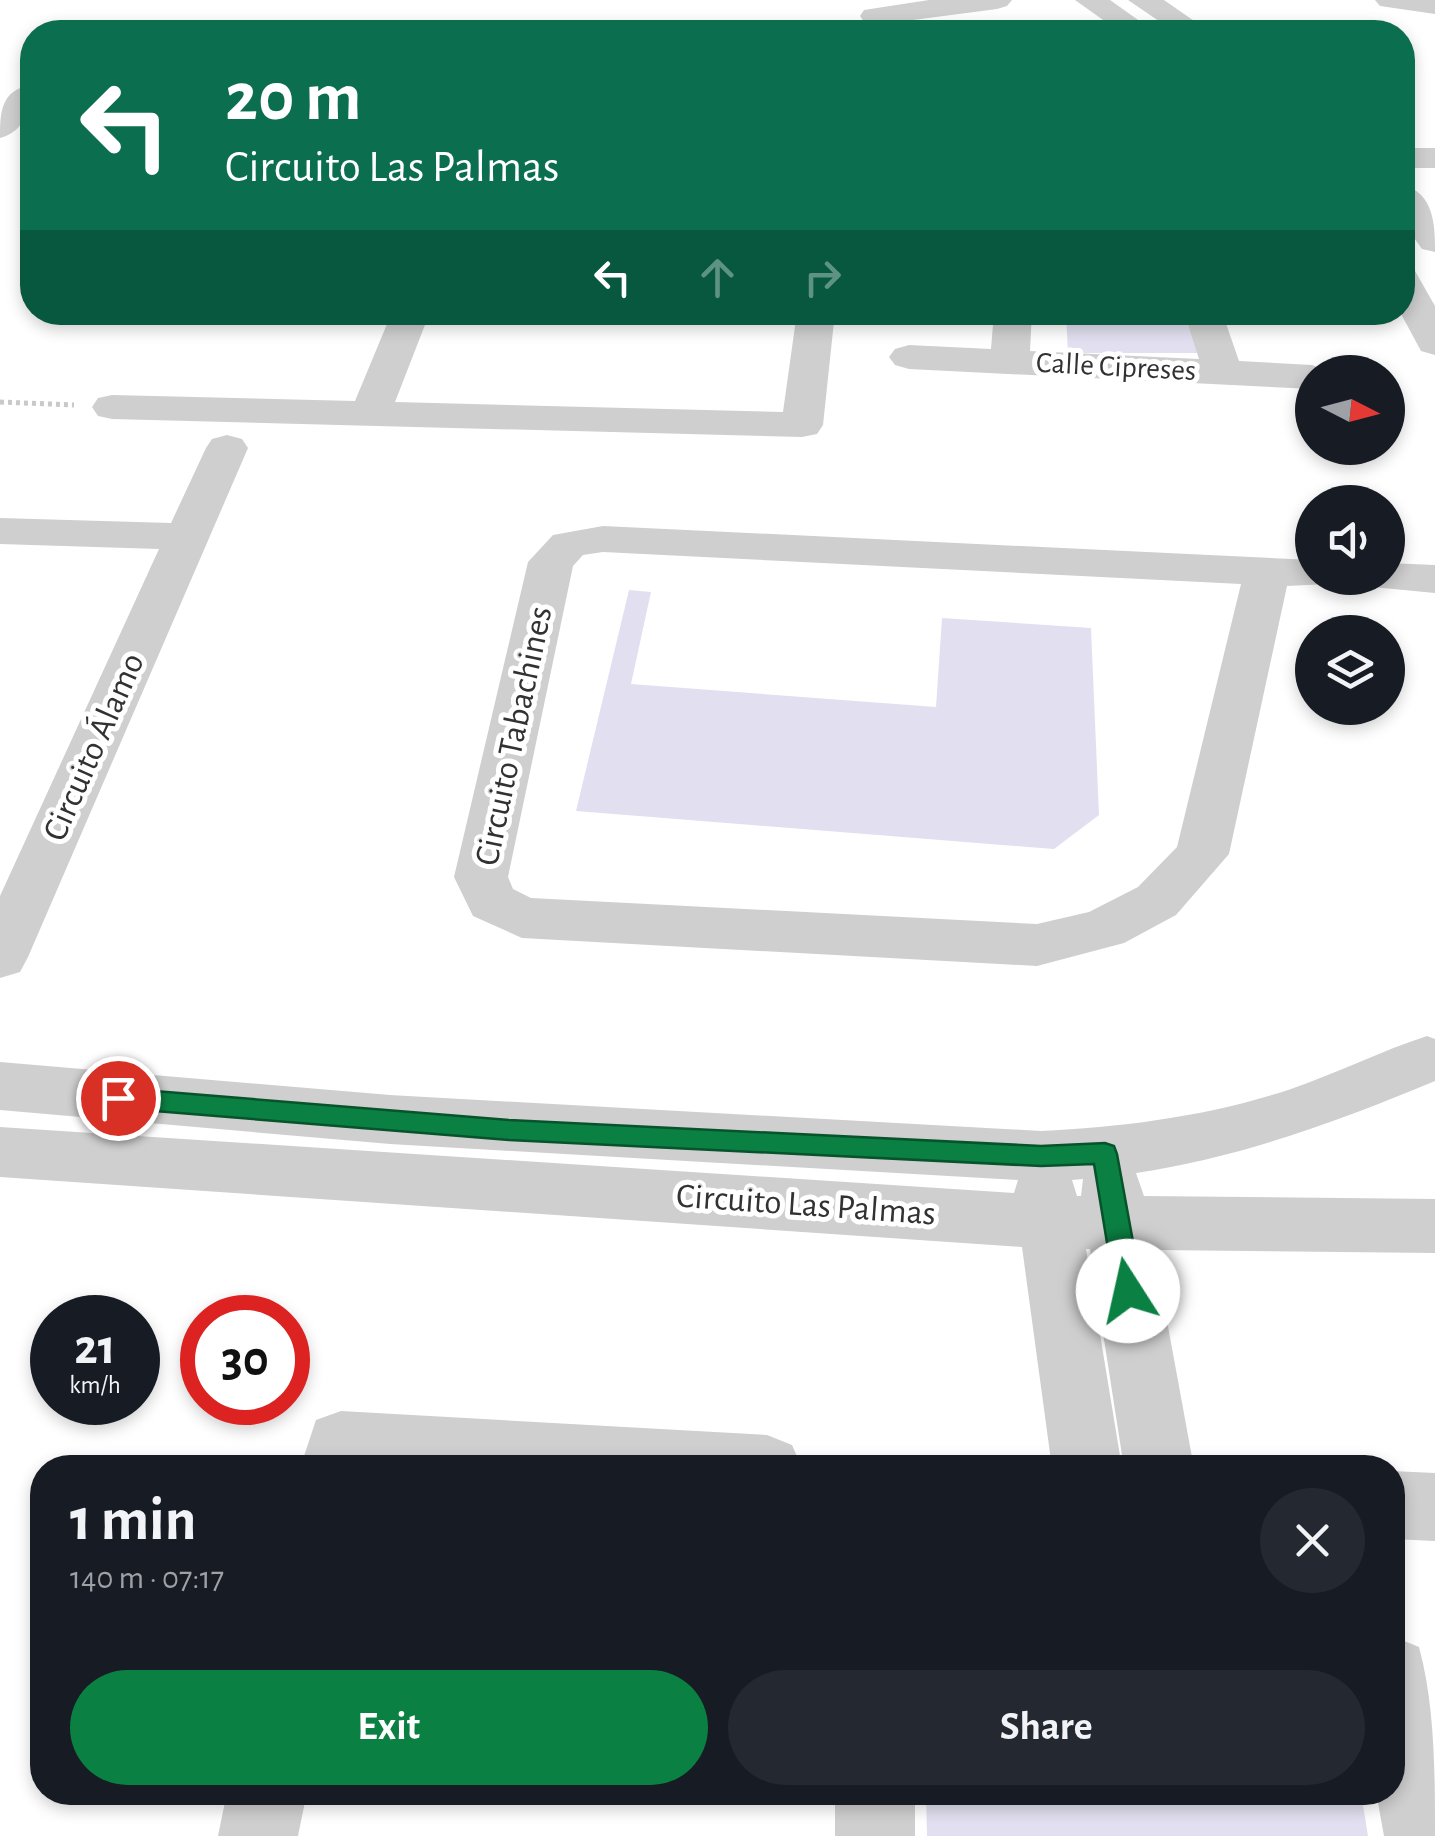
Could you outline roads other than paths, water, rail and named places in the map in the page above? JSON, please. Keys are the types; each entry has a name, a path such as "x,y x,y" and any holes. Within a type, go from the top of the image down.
{"street":[{"path":"875,16 938,4 997,0"},
{"path":"1090,0 1121,20"},
{"path":"1143,0 1176,20"},
{"path":"0,128 19,95"},
{"path":"1415,213 1435,241"},
{"path":"1415,305 1435,344"},
{"path":"370,414 407,325"},
{"path":"112,406 802,425 814,325"},
{"name":"Calle Cipreses","path":"1010,361 1012,325"},
{"name":"Calle Cipreses","path":"1207,325 1223,372"},
{"name":"Calle Cipreses","path":"910,357 1295,376"},
{"name":"Circuito Álamo","path":"0,957 18,876 187,537 227,448"},
{"path":"0,531 187,537"},
{"name":"Circuito Tabachines","path":"1267,572 1202,854 1157,901 1104,929 1037,945 522,918 492,902 481,876 551,562 569,544 603,539 1295,573"},
{"path":"1405,578 1435,579"},
{"name":"Circuito Las Palmas","path":"0,1152 178,1166 505,1156 1105,1154 1210,1136 1432,1068"},
{"name":"Circuito Las Palmas","path":"0,1086 198,1106 505,1156 1050,1222 1435,1226"},
{"path":"1105,1154 1157,1455"},
{"path":"1041,1156 1086,1455"},
{"path":"338,1455 340,1443 545,1455"},
{"path":"1405,1506 1435,1507"},
{"path":"1405,1740 1424,1836"},
{"path":"258,1836 264,1805"},
{"path":"874,1836 875,1805"}]}
